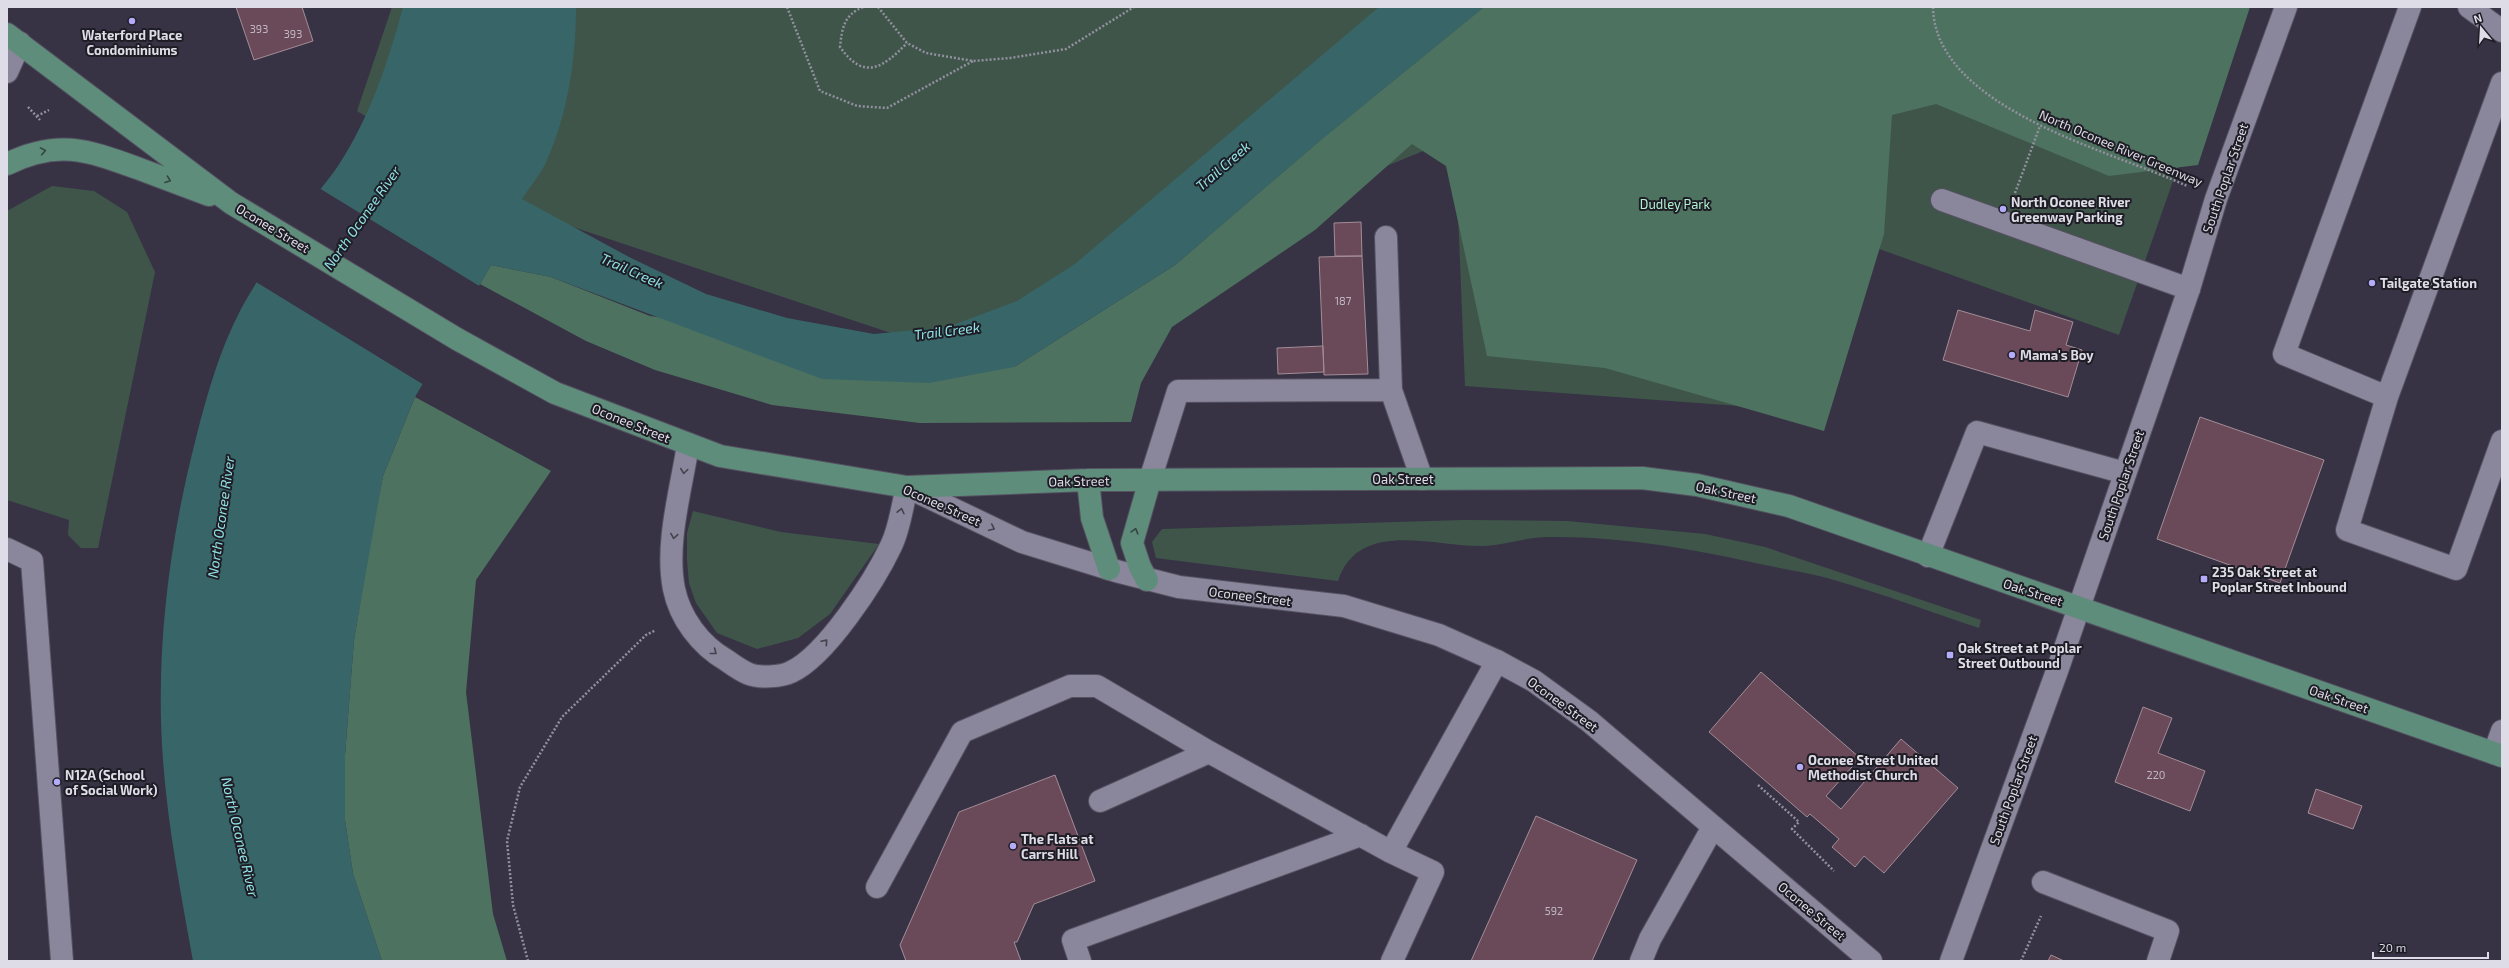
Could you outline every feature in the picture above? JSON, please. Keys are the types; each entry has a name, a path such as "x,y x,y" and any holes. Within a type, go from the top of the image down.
{"main road":[{"name":"Oconee Street","path":"13,39 231,203 457,339 555,393 720,456 907,487"},
{"path":"7,164 27,154 45,150 89,151 231,203"},
{"name":"Oak Street","path":"907,487 1088,480 1642,478 1697,485 1789,506 1928,556 2498,754"},
{"path":"1088,480 1092,518 1109,569"},
{"path":"1147,580 1140,567 1132,543 1150,480"}],"street":[{"name":"South Poplar Street","path":"1951,961 2078,608 2189,289 2216,199 2286,7"},
{"path":"2387,397 2284,354 2410,7"},
{"path":"2469,7 2502,31"},
{"path":"7,72 13,39"},
{"path":"2502,83 2387,397 2347,530 2456,569 2502,442"},
{"path":"1942,200 2189,289"},
{"path":"1386,237 1391,390 1422,479"},
{"path":"1150,480 1178,391 1391,390"},
{"path":"1928,556 1977,432 2125,473"},
{"path":"688,445 670,558 674,590 684,616 694,632 713,653 750,674 771,676 790,673 811,659 871,585 892,545 907,487"},
{"name":"Oconee Street","path":"907,487 1022,542 1109,569 1179,587 1344,606 1439,635 1497,661 1534,681 1589,721 1871,961"},
{"path":"7,549 32,561 62,961"},
{"path":"1391,852 1497,661"},
{"path":"878,887 962,732 1070,686 1097,686 1209,752 1391,852 1433,872 1392,961"},
{"path":"2498,754 2502,731"},
{"path":"1100,801 1209,752"},
{"path":"1641,961 1650,939 1713,827"},
{"path":"1080,961 1073,940 1361,835"},
{"path":"2048,884 2168,931 2158,961"}],"path":[{"path":"787,7 820,91 857,106 887,108 973,61"},
{"path":"863,7 854,11 842,27 840,47 850,61 864,68 879,67 907,43"},
{"path":"878,7 907,43 926,53 973,61 1010,58 1066,50 1134,7"},
{"name":"North Oconee River Greenway","path":"1933,7 1933,16 1947,55 1982,91 2040,126 2216,199"},
{"path":"28,107 37,116 49,110"},
{"path":"2001,221 2018,186 2040,126"},
{"path":"528,961 513,905 507,841 520,787 562,717 646,635 684,616"},
{"path":"1758,785 1799,822 1792,829 1834,871"},
{"path":"2021,961 2048,884"}],"green space":[{"name":"Dudley Park","path":"392,7 2234,7 2119,335 1871,246 1821,412 1465,386 1455,138 939,349 516,208 357,111"},
{"path":"1484,7 2250,7 2198,165 2109,176 1936,104 1892,115 1884,234 1824,431 1605,368 1487,356 1446,166 1412,144 1315,230 1172,327 1141,383 1131,422 920,423 772,405 655,370 586,341 480,284 491,265 551,277 650,316 1014,367 1175,265 1322,139"},
{"path":"52,186 94,191 127,212 155,272 98,548 81,548 68,535 69,520 7,500 7,211"},
{"path":"415,397 551,471 476,580 466,692 493,914 507,961 382,961 353,874 345,820 345,755 354,640 383,476"},
{"path":"693,511 781,532 879,544 830,614 798,638 757,649 717,633 696,603 689,583 687,560 687,533"},
{"path":"1464,520 1567,521 1705,534 1765,547 1981,620 1979,628 1871,591 1817,575 1684,549 1630,541 1575,537 1548,537 1532,538 1485,546 1401,540 1381,542 1363,549 1348,561 1338,581 1156,558 1152,542 1162,529"}],"water":[{"path":"403,7 576,7 576,26 572,65 560,123 545,165 522,199 629,257 706,294 787,318 874,334 948,327 1017,301 1075,264 1379,7 1484,7 1322,139 1175,265 1014,367 929,383 822,379 551,277 491,265 415,397 383,476 354,640 345,755 345,820 353,874 382,961 193,961 175,861 168,811 161,719 161,679 166,598 178,517 200,421 220,356 233,324 271,259 304,210 338,166 360,128 377,89 391,49"}],"pier":[{"path":"319,188 481,287 424,385 256,282 301,210"}],"building":[{"path":"236,7 302,7 313,41 254,60"},
{"path":"1361,222 1362,256 1335,256 1334,223"},
{"path":"1362,256 1368,374 1324,375 1319,257"},
{"name":"Mama's Boy","path":"1958,310 2030,331 2035,310 2073,322 2066,345 2082,350 2068,397 1943,360"},
{"path":"1323,346 1324,372 1278,374 1277,348"},
{"path":"2200,417 2324,460 2280,583 2157,539"},
{"name":"Oconee Street United Methodist Church","path":"1761,672 1860,758 1826,796 1841,809 1901,739 1958,788 1884,873 1864,856 1855,867 1832,847 1839,839 1810,814 1807,817 1709,732"},
{"path":"2143,707 2172,718 2158,753 2205,771 2190,811 2115,782"},
{"name":"The Flats at Carrs Hill","path":"1055,775 1095,881 1034,904 1017,942 1014,942 1021,961 906,961 900,945 959,812"},
{"path":"2316,789 2362,806 2353,829 2308,813"},
{"path":"1536,816 1637,860 1592,961 1471,961"},
{"path":"2051,955 2064,961 2048,961"}],"place":[{"name":"Waterford Place Condominiums","path":"132,21"},
{"name":"North Oconee River Greenway Parking","path":"2003,209"},
{"name":"Tailgate Station","path":"2372,283"},
{"name":"Mama's Boy","path":"2012,355"},
{"name":"235 Oak Street at Poplar Street Inbound","path":"2204,579"},
{"name":"Oak Street at Poplar Street Outbound","path":"1950,655"},
{"name":"Oconee Street United Methodist Church","path":"1800,767"},
{"name":"N12A (School of Social Work)","path":"57,782"},
{"name":"The Flats at Carrs Hill","path":"1013,846"}],"water label":[{"name":"Trail Creek","path":"1223,166"},
{"name":"North Oconee River","path":"362,218"},
{"name":"Trail Creek","path":"632,271"},
{"name":"Trail Creek","path":"947,331"},
{"name":"North Oconee River","path":"221,517"},
{"name":"North Oconee River","path":"240,837"}]}
